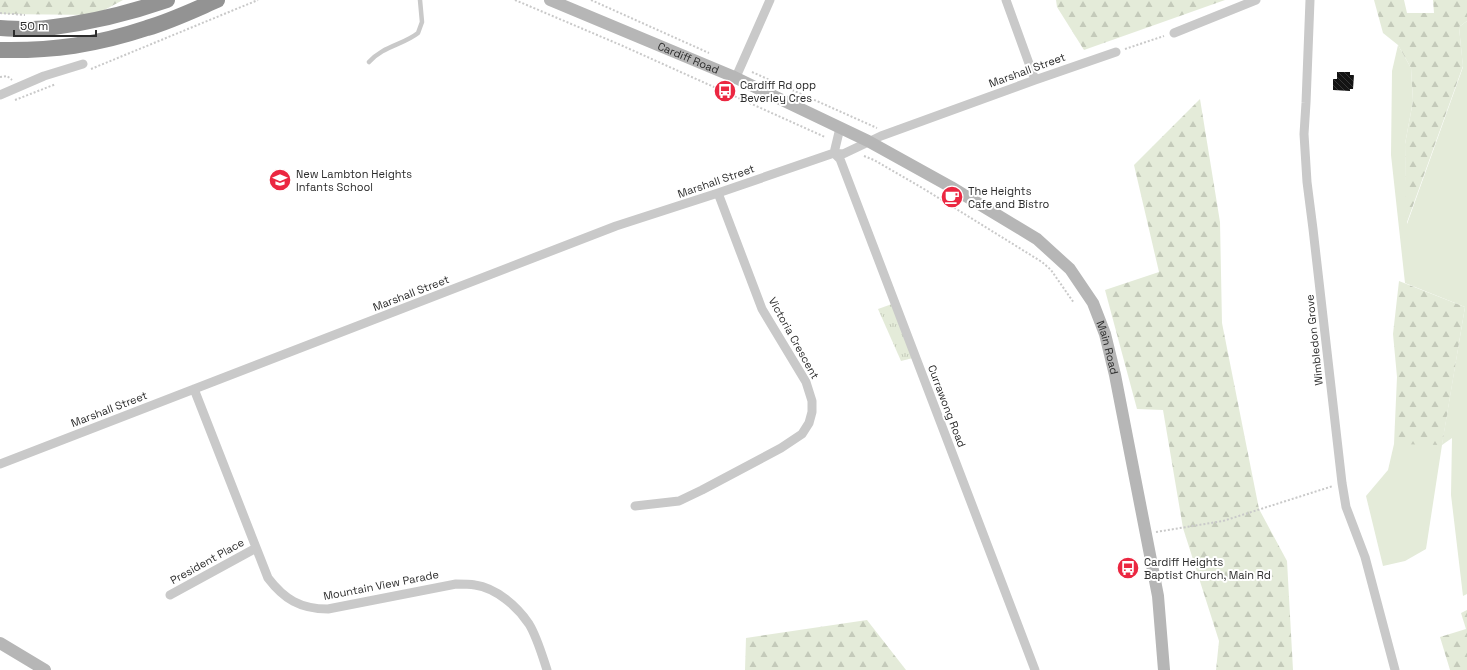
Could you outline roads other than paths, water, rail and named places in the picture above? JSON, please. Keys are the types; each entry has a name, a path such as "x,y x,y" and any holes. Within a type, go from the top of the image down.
{"highway":[{"path":"0,28 46,28 84,24 127,14 167,0"},
{"path":"0,50 55,49 107,40 148,28 217,0"}],"main road":[{"name":"Cardiff Road","path":"550,0 736,77 868,141"},
{"name":"Main Road","path":"868,141 951,187 1037,239 1070,270 1093,303 1105,334 1115,375 1158,596 1164,670"},
{"path":"0,642 45,670"}],"street":[{"path":"736,77 770,0"},
{"path":"1006,0 1035,80"},
{"path":"1174,33 1256,0"},
{"name":"Wimbledon Grove","path":"1310,0 1304,134 1306,182 1313,229 1342,483 1346,507 1365,557 1395,670"},
{"name":"Marshall Street","path":"0,464 616,226 834,153 843,154 868,141 889,133 1116,52"},
{"path":"0,95 44,76 84,68"},
{"path":"834,153 840,128"},
{"name":"Currawong Road","path":"834,153 840,159 1035,670"},
{"name":"Victoria Crescent","path":"635,506 678,501 702,490 781,448 802,434 809,423 812,412 812,401 806,382 762,309 718,193"},
{"name":"Mountain View Parade","path":"194,389 268,578 277,590 288,599 304,606 316,609 328,609 456,584 474,584 492,590 506,599 528,624 547,670"},
{"name":"President Place","path":"170,595 256,548"}],"lane":[{"path":"370,62 382,51 418,33 422,22 420,0"}],"place":[{"name":"Cardiff Rd opp Beverley Cres","path":"725,91"},
{"name":"New Lambton Heights Infants School","path":"280,180"},
{"name":"The Heights Cafe and Bistro","path":"952,197"},
{"name":"Cardiff Heights Baptist Church, Main Rd","path":"1128,568"}]}
